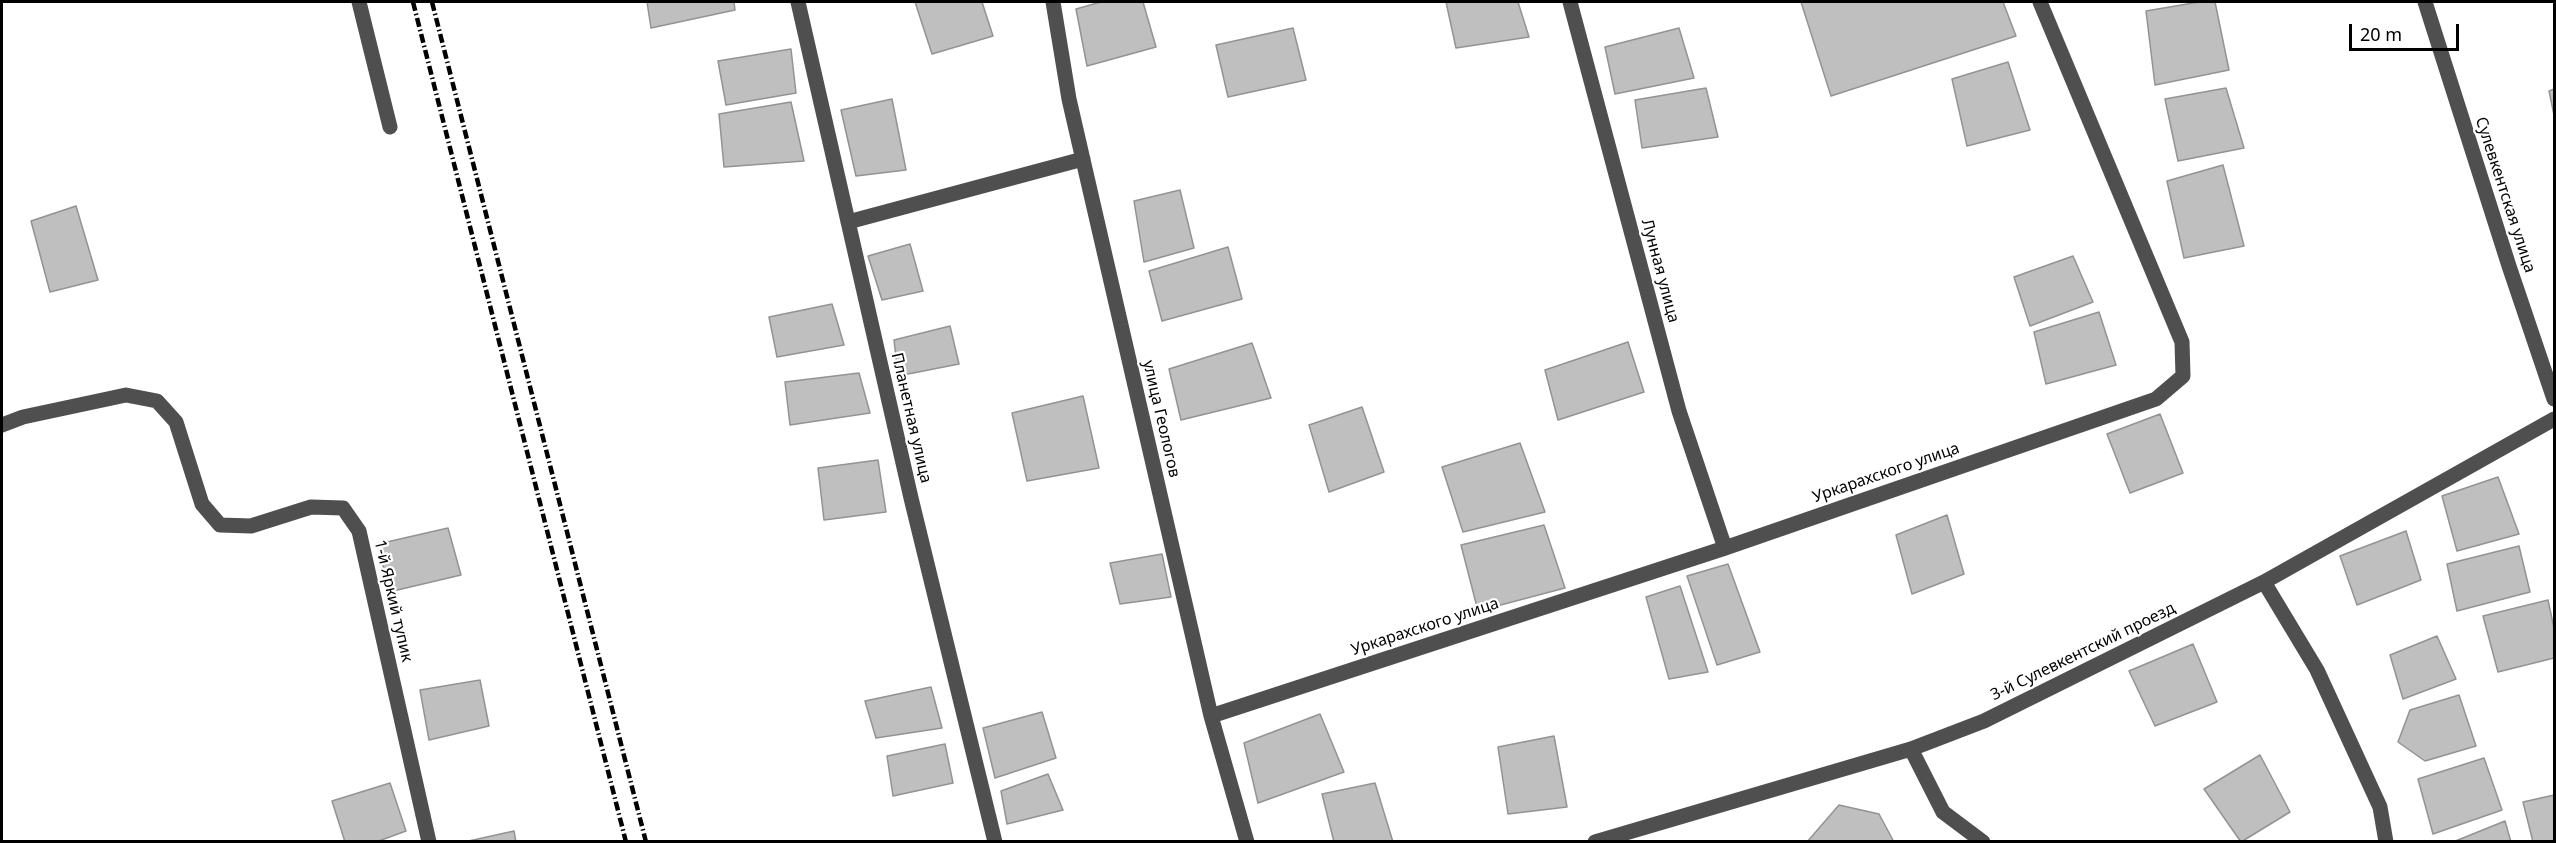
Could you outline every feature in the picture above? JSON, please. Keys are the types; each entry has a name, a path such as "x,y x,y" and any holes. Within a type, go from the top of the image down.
{"street":[{"path":"359,2 390,127"},
{"name":"Планетная улица","path":"798,2 914,509 995,842"},
{"name":"улица Геологов","path":"1053,2 1083,159 1211,716 1247,842"},
{"name":"Лунная улица","path":"1570,2 1679,411 1725,548"},
{"name":"Уркарахского улица","path":"1211,716 1725,548 2156,399 2183,376 2182,342 2040,2"},
{"name":"Сулевкентская улица","path":"2425,2 2554,399"},
{"path":"848,222 1083,159"},
{"name":"1-й Яркий тупик","path":"2,425 22,417 126,395 158,401 176,422 202,504 220,525 250,526 311,507 343,508 359,531 429,842"},
{"name":"3-й Сулевкентский проезд","path":"1595,842 1911,748 1984,721 2264,582 2554,420"},
{"path":"2264,582 2317,670 2380,807 2386,842"},
{"path":"1911,748 1943,812 1983,842"}],"building":[{"path":"647,2 734,2 735,10 651,28"},
{"path":"915,2 982,2 993,36 932,54"},
{"path":"1101,2 1143,2 1156,47 1087,66 1076,9"},
{"path":"1446,2 1518,2 1529,37 1456,48"},
{"path":"1801,2 2003,2 2016,36 1831,96"},
{"path":"2199,2 2215,2 2229,70 2155,85 2146,11"},
{"path":"1293,28 1306,80 1228,97 1216,45"},
{"path":"1679,28 1694,78 1615,94 1605,47"},
{"path":"791,49 796,93 726,105 718,61"},
{"path":"2008,62 2030,130 1967,146 1952,79"},
{"path":"1706,88 1718,137 1642,148 1635,100"},
{"path":"2226,88 2244,148 2178,161 2165,99"},
{"path":"2554,89 2554,115 2549,91"},
{"path":"892,99 906,170 856,176 841,110"},
{"path":"791,102 804,161 724,167 719,114"},
{"path":"2223,165 2244,246 2184,258 2167,181"},
{"path":"1180,190 1194,248 1144,262 1134,201"},
{"path":"76,206 98,280 50,292 31,221"},
{"path":"910,244 923,291 882,300 868,256"},
{"path":"1228,247 1242,299 1162,321 1149,271"},
{"path":"2073,256 2093,302 2030,326 2014,277"},
{"path":"832,304 844,345 777,357 769,317"},
{"path":"2099,312 2116,365 2046,384 2034,332"},
{"path":"950,326 959,364 898,376 894,340"},
{"path":"1628,342 1644,392 1558,420 1545,370"},
{"path":"1252,343 1271,398 1181,420 1169,369"},
{"path":"859,373 870,413 790,425 785,382"},
{"path":"1083,396 1099,468 1027,481 1012,413"},
{"path":"1362,407 1384,472 1329,492 1309,425"},
{"path":"2160,414 2183,473 2130,493 2107,434"},
{"path":"1520,443 1545,512 1463,532 1442,467"},
{"path":"878,460 886,512 824,520 818,468"},
{"path":"2498,477 2519,534 2457,551 2442,496"},
{"path":"1947,515 1964,574 1912,594 1896,535"},
{"path":"1544,525 1565,588 1478,611 1461,545"},
{"path":"448,528 461,575 389,592 378,544"},
{"path":"2406,531 2421,580 2357,605 2340,556"},
{"path":"2519,546 2530,592 2457,611 2447,564"},
{"path":"1162,554 1171,597 1120,604 1110,563"},
{"path":"1728,564 1760,652 1717,665 1687,576"},
{"path":"1680,586 1708,672 1669,679 1646,597"},
{"path":"2548,600 2554,628 2554,658 2498,672 2483,616"},
{"path":"2437,636 2456,679 2403,699 2390,655"},
{"path":"2193,644 2217,702 2155,726 2129,671"},
{"path":"480,680 489,726 429,740 420,690"},
{"path":"931,687 942,728 876,738 865,701"},
{"path":"2459,695 2476,746 2425,761 2398,742 2410,710"},
{"path":"1042,712 1056,758 995,778 983,728"},
{"path":"1320,714 1344,772 1258,803 1244,743"},
{"path":"1554,736 1567,807 1508,814 1498,747"},
{"path":"945,744 953,783 893,796 887,756"},
{"path":"2260,755 2290,812 2241,842 2204,789"},
{"path":"2484,758 2502,810 2433,834 2418,779"},
{"path":"1048,774 1063,810 1007,824 1001,791"},
{"path":"390,783 406,831 376,842 345,842 332,801"},
{"path":"1375,783 1393,842 1334,842 1322,794"},
{"path":"2554,795 2554,842 2533,842 2523,802"},
{"path":"1839,805 1879,814 1894,842 1807,842"},
{"path":"2505,821 2511,842 2453,842"},
{"path":"514,831 516,842 464,842"}],"railway":[{"path":"413,2 626,842"},
{"path":"432,2 646,842"}]}
